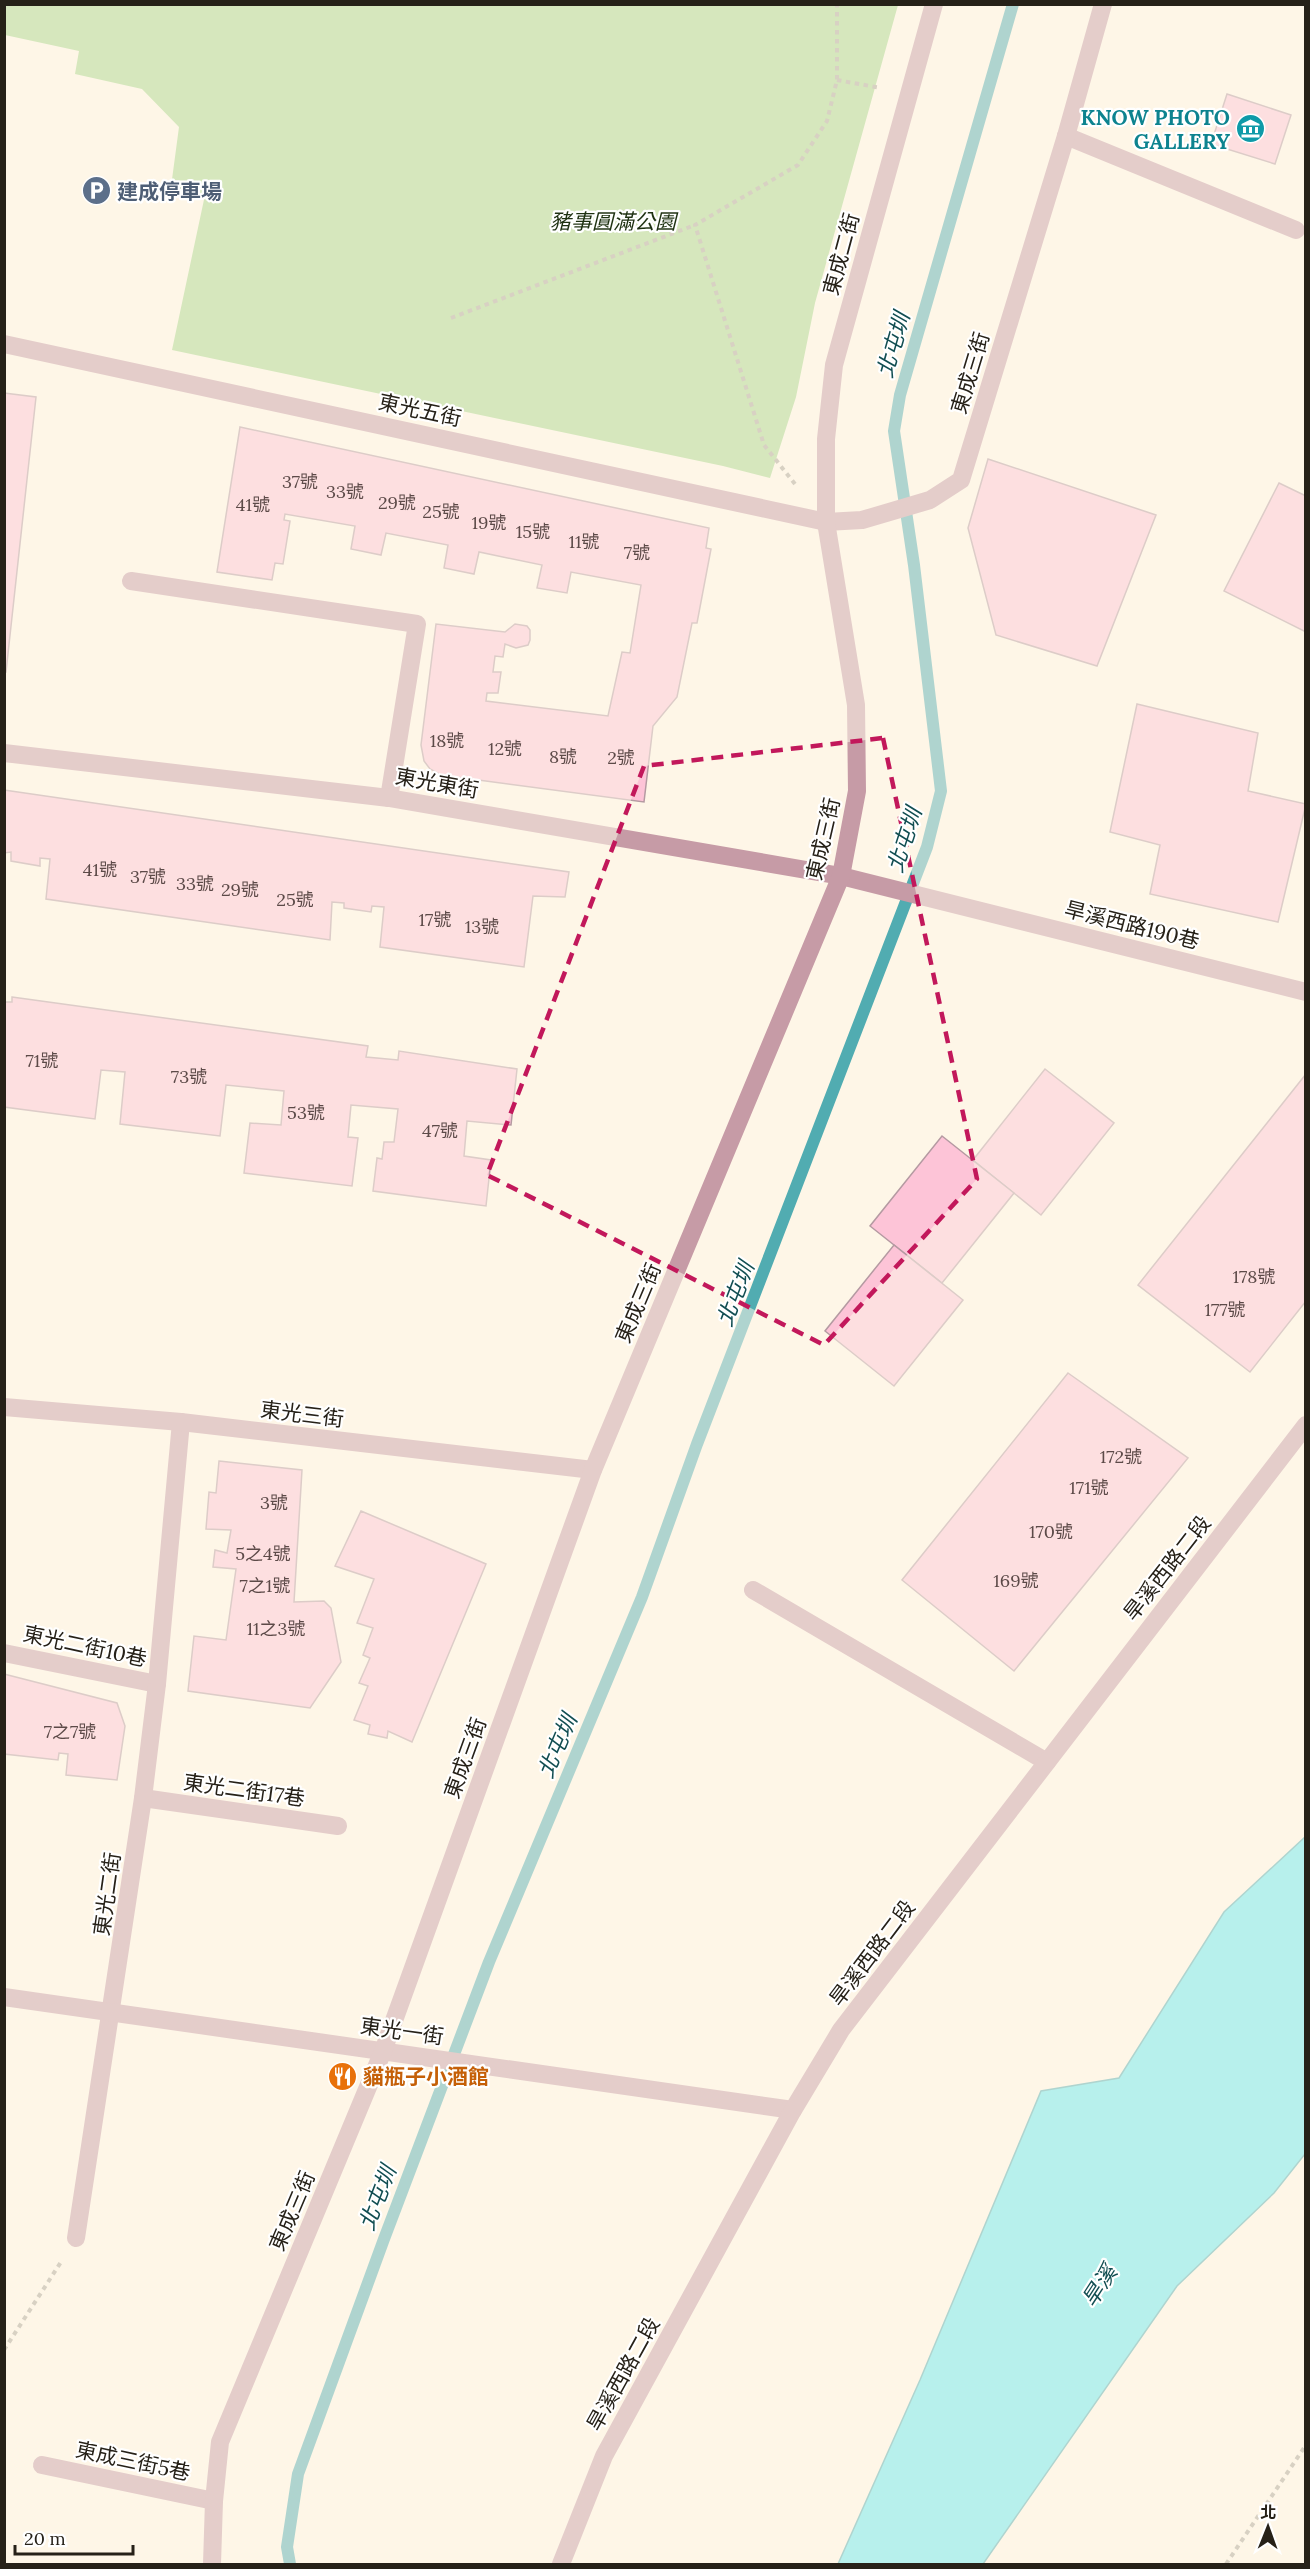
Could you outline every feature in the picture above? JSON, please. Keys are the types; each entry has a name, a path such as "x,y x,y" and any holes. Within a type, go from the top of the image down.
{"street":[{"name":"東成二街","path":"825,522 826,439 834,365 934,4"},
{"name":"東成三街","path":"212,2565 214,2501 220,2442 383,2051 593,1470 849,879 857,790 855,705 825,522 862,520 930,500 962,480 1066,136 1103,4"},
{"path":"1066,136 1296,230"},
{"name":"東光五街","path":"4,344 825,522"},
{"path":"131,581 417,624 389,798"},
{"name":"東光東街","path":"4,753 389,798 849,879 947,903"},
{"name":"旱溪西路190巷","path":"947,903 1305,992"},
{"name":"東光三街","path":"4,1407 181,1422 593,1470"},
{"name":"東光二街","path":"76,2238 143,1798 157,1684 181,1422"},
{"name":"旱溪西路二段","path":"561,2565 604,2456 793,2110 841,2030 1305,1425"},
{"path":"753,1590 1047,1762"},
{"name":"東光二街10巷","path":"4,1653 157,1684"},
{"name":"東光二街17巷","path":"143,1798 338,1826"},
{"name":"東光一街","path":"4,1997 793,2110"},
{"name":"東成三街5巷","path":"42,2465 214,2501"}],"path":[{"path":"451,318 695,225 798,165 827,121 837,80 837,4"},
{"path":"837,80 909,92"},
{"path":"695,225 764,446"},
{"path":"4,2350 76,2238"},
{"path":"1226,2565 1305,2445"}],"highlighted area":[{"path":"883,738 977,1179 824,1345 487,1175 644,766"}],"green space":[{"name":"豬事圓滿公園","path":"4,5 898,5 815,303 796,397 770,478 723,466 172,350 205,195 171,187 179,127 142,89 75,74 79,51 5,35"}],"water":[{"name":"旱溪","path":"1305,1837 1305,2154 1274,2193 1177,2286 983,2564 838,2564 920,2380 1041,2091 1119,2078 1224,1912"}],"building":[{"name":"KNOW PHOTO GALLERY","path":"1227,94 1291,115 1275,164 1211,144"},
{"path":"4,393 36,397 6,672 4,672"},
{"path":"240,427 709,528 706,548 711,549 697,623 692,623 677,697 653,726 644,802 441,775 430,769 424,761 421,745 436,624 505,632 515,624 527,626 530,630 528,645 516,648 505,644 503,657 495,656 493,672 501,672 498,693 487,693 486,701 608,716 622,652 630,653 641,585 571,572 567,593 537,588 542,565 479,552 474,574 444,568 448,545 386,533 381,555 351,549 355,526 285,514 284,520 290,521 283,564 275,563 272,580 217,572"},
{"path":"988,459 1156,515 1097,666 996,635 968,528"},
{"path":"1279,483 1306,496 1306,632 1224,591"},
{"path":"1137,704 1258,733 1248,791 1306,804 1278,922 1150,894 1160,845 1110,832"},
{"path":"4,790 569,872 565,897 533,896 524,967 380,947 384,907 372,906 371,912 344,908 344,903 332,902 330,940 46,899 50,859 40,858 40,866 11,861 11,852 4,853"},
{"path":"12,997 368,1046 366,1057 398,1060 399,1051 517,1069 511,1125 467,1121 464,1156 491,1160 486,1206 373,1191 377,1158 382,1159 384,1142 394,1142 398,1109 351,1105 348,1137 358,1138 352,1186 244,1173 250,1123 281,1125 284,1091 226,1085 220,1136 120,1124 125,1072 101,1070 95,1119 4,1107 4,1002 12,1002"},
{"path":"1045,1069 1114,1123 1041,1215 973,1160"},
{"path":"1306,1074 1306,1301 1250,1372 1138,1285"},
{"path":"942,1136 1014,1193 942,1283 870,1226"},
{"path":"894,1245 963,1300 894,1386 825,1331"},
{"path":"1068,1373 1188,1458 1014,1671 902,1580"},
{"path":"219,1461 302,1470 294,1602 324,1601 331,1608 341,1662 310,1708 188,1691 194,1636 226,1640 236,1569 213,1567 215,1550 227,1553 231,1530 206,1529 209,1492 216,1493"},
{"path":"361,1511 486,1564 412,1742 388,1731 387,1738 368,1734 370,1725 354,1720 368,1686 359,1683 370,1658 363,1655 373,1628 357,1623 374,1579 335,1566"},
{"path":"4,1674 117,1703 125,1726 117,1780 66,1775 68,1754 59,1753 58,1760 4,1754"}],"waterway":[{"name":"北屯圳","path":"290,2564 287,2547 298,2474 384,2239 489,1962 642,1597 697,1444 927,847 941,791 914,565 894,431 900,395 1013,4"}],"place":[{"name":"KNOW PHOTO GALLERY","path":"1251,129"},
{"name":"建成停車場","path":"96,191"},
{"name":"貓瓶子小酒館","path":"342,2076"}]}
